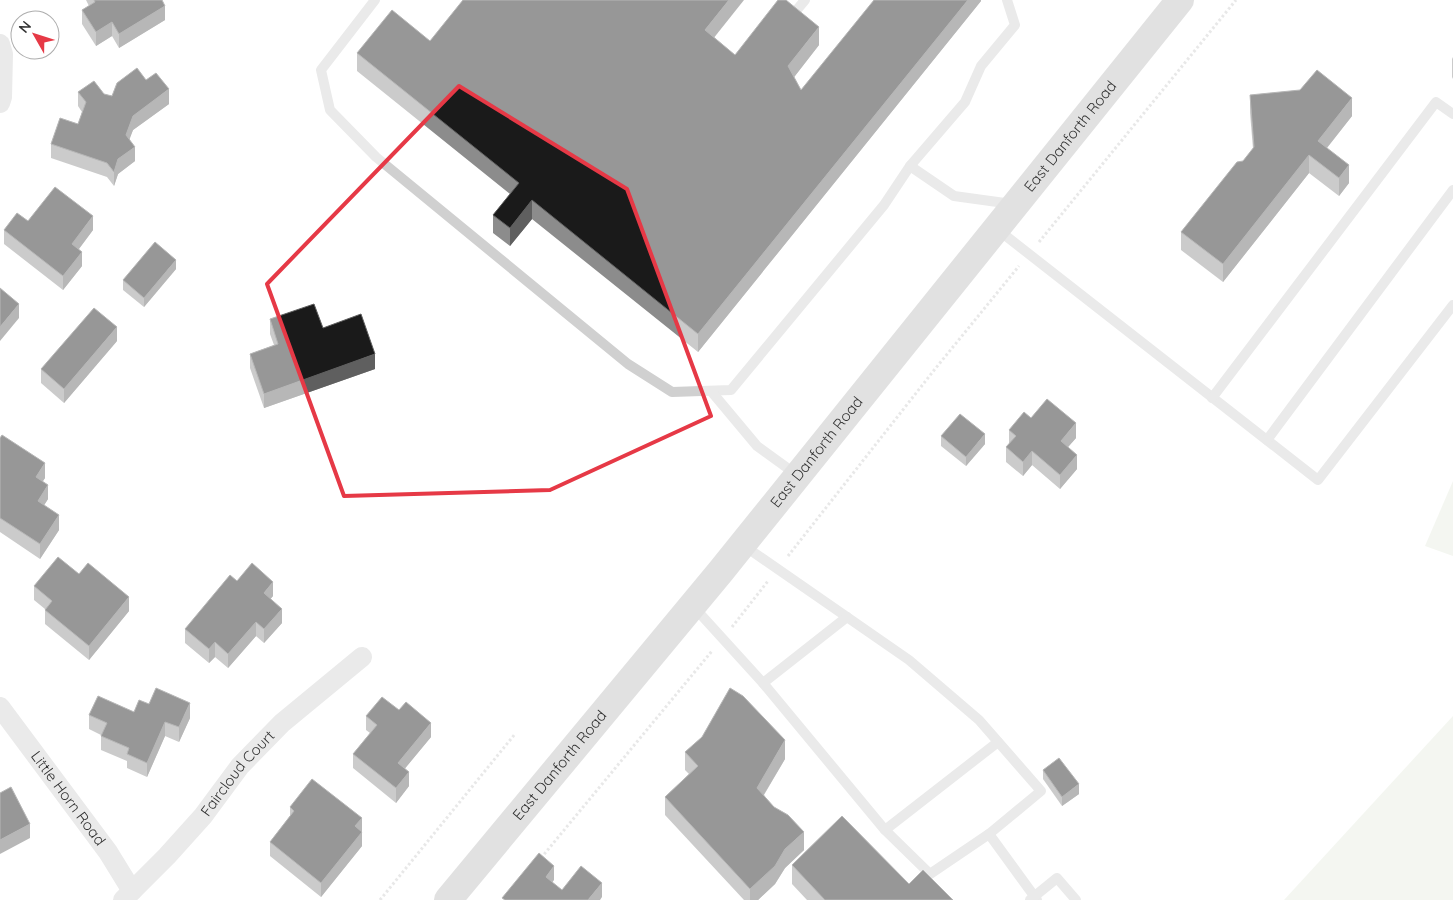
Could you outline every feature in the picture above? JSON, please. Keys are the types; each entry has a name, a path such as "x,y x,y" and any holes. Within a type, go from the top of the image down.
{"street":[{"name":"East Danforth Road","path":"448,900 742,544 1180,0"},
{"path":"0,44 3,54 2,97 0,103"},
{"name":"Faircloud Court","path":"127,896 203,816 240,766 282,723 362,657"},
{"name":"Little Horn Road","path":"0,707 108,852 127,896"}],"lane":[{"path":"375,0 321,70 330,110 376,157 628,364 672,392 731,390 884,205 910,166 965,102 981,66 1015,25 1006,0"},
{"path":"796,12 805,0"},
{"path":"1212,398 1436,102 1453,114"},
{"path":"910,166 954,196 1015,205"},
{"path":"1266,440 1453,190"},
{"path":"996,228 1318,480 1453,305"},
{"path":"711,391 757,446 798,475"},
{"path":"692,605 763,683 885,830 930,874 989,834 1041,791 980,720 909,660 742,544"},
{"path":"763,683 847,617"},
{"path":"885,830 998,742"},
{"path":"989,834 1034,899 1057,878 1076,900"}],"path":[{"path":"538,862 722,638 935,369 1236,0"},
{"path":"380,900 515,734"}],"highlighted area":[{"path":"459,86 627,189 711,416 550,490 344,496 267,284"}],"shaded area":[{"path":"1453,481 1453,556 1425,546"},
{"path":"1453,716 1453,900 1284,900"}],"building":[{"path":"94,0 162,0 165,6 119,34 112,22 96,32 82,10 95,2"},
{"path":"463,0 729,0 705,30 735,55 778,0 786,0 819,27 788,66 801,90 874,0 968,0 698,334 532,200 510,228 493,215 519,183 357,53 392,10 430,41"},
{"path":"137,68 146,80 156,73 169,89 133,116 126,135 135,147 118,159 114,172 107,163 51,144 60,118 78,124 86,102 78,92 94,81 104,94 112,96 117,83"},
{"path":"1317,70 1352,98 1318,141 1349,165 1339,178 1309,155 1223,264 1181,232 1237,162 1243,161 1254,147 1250,95 1300,90"},
{"path":"55,187 93,216 72,244 82,252 63,276 4,230 17,213 28,221"},
{"path":"155,242 176,260 144,298 123,280"},
{"path":"0,288 19,304 0,327"},
{"path":"314,304 323,328 361,314 375,354 264,394 250,354 278,344 270,319"},
{"path":"94,308 117,327 64,389 41,369"},
{"path":"1047,399 1076,423 1061,441 1077,455 1060,475 1032,451 1023,462 1006,447 1016,436 1009,430 1024,412 1031,418"},
{"path":"960,414 985,434 966,457 941,436"},
{"path":"2,435 45,463 36,477 48,485 38,501 59,515 40,544 0,518 0,438"},
{"path":"58,557 79,574 88,563 129,597 89,646 45,610 52,601 34,586"},
{"path":"252,563 273,582 264,593 282,609 264,629 256,622 228,654 215,642 209,649 185,629 230,575 237,581"},
{"path":"156,688 190,703 179,727 165,722 147,763 127,754 129,748 101,736 107,723 89,715 98,696 134,712 139,700 149,704"},
{"path":"730,688 743,696 785,740 757,788 774,807 788,815 804,832 785,849 775,866 750,889 665,797 698,766 685,752 702,737"},
{"path":"382,697 399,710 406,702 431,723 398,763 409,772 396,788 353,754 377,725 366,716"},
{"path":"1059,758 1079,784 1062,797 1043,770"},
{"path":"312,779 362,818 355,826 362,832 321,883 270,842 294,811 290,807"},
{"path":"11,787 30,824 0,840 0,793"},
{"path":"842,816 909,884 923,870 953,900 825,900 792,865"},
{"path":"539,853 554,866 546,877 562,890 581,866 602,883 588,900 505,900 502,898"}]}
